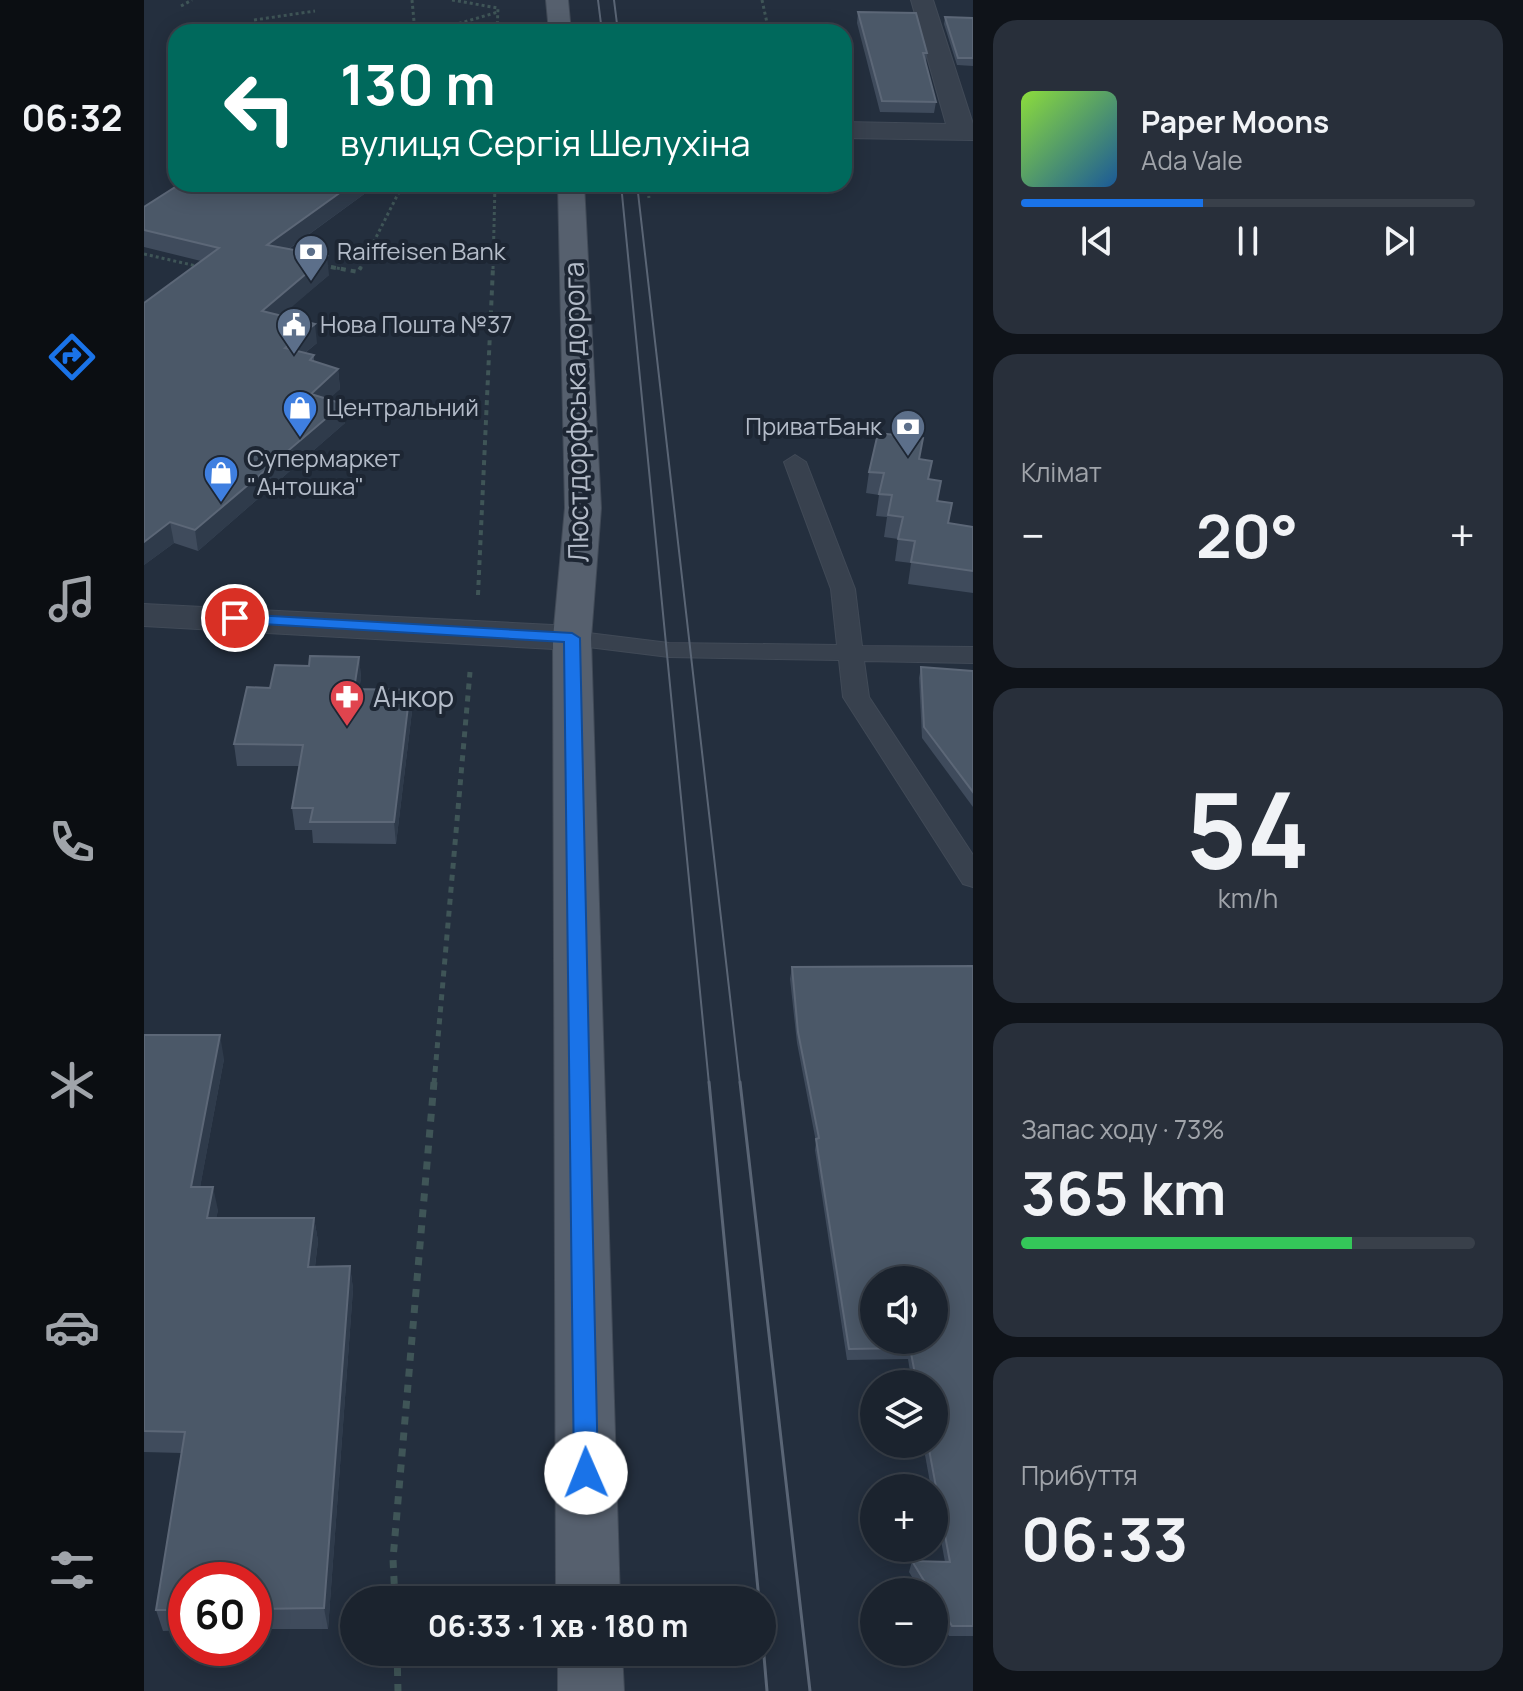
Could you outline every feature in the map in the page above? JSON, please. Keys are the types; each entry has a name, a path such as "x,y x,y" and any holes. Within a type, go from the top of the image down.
{"main road":[{"path":"557,0 559,24"},
{"name":"Люстдорфська дорога","path":"571,192 580,357 583,508 572,638 588,1586"},
{"path":"590,1666 591,1691"}],"street":[{"path":"852,130 967,132 922,0"},
{"path":"144,615 473,630 572,638"}],"lane":[{"path":"795,462 843,589 856,697 973,877"},
{"path":"572,638 669,650 973,655"}],"path":[{"path":"181,6 192,0"},
{"path":"412,0 414,24"},
{"path":"452,0 498,8 497,24"},
{"path":"762,0 767,24"},
{"path":"254,20 315,11"},
{"path":"457,24 498,12"},
{"path":"316,265 358,272 399,192"},
{"path":"394,1586 393,1559 488,423 495,192"},
{"path":"648,192 649,198"},
{"path":"144,254 214,271"},
{"path":"397,1666 398,1691"}],"building":[{"path":"858,12 916,13 936,102 882,101"},
{"path":"945,17 973,18 973,58 958,58"},
{"path":"168,192 341,192 267,245 327,256 262,311 315,324 285,348 314,355 310,360 338,369 311,394 343,404 195,530 170,522 144,542 144,303 219,248 144,230 144,207"},
{"path":"878,433 923,438 919,459 932,461 928,479 941,481 937,501 952,503 948,523 973,527 973,571 911,562 915,541 898,539 903,517 888,515 892,495 879,494 884,473 869,472"},
{"path":"310,656 359,657 354,689 410,690 394,822 310,822 313,808 292,808 303,745 234,744 247,687 270,688 275,665 309,666"},
{"path":"921,667 973,671 973,792 924,727"},
{"path":"973,966 973,1626 952,1626 948,1620 948,1578 922,1578 913,1562 950,1562 948,1474 934,1474 931,1458 948,1458 948,1370 914,1370 911,1354 948,1354 948,1266 860,1266 860,1349 849,1349 816,1139 819,1138 798,1032 792,967"},
{"path":"144,1035 220,1035 191,1187 213,1187 207,1218 314,1218 308,1267 350,1266 324,1608 272,1609 272,1562 168,1562 168,1610 156,1610 185,1432 144,1431"}],"tram line":[{"path":"598,0 601,24"},
{"path":"614,0 617,24"},
{"path":"622,192 709,1084"},
{"path":"638,192 740,1084"},
{"path":"709,1082 758,1586"},
{"path":"740,1082 810,1691"},
{"path":"765,1666 767,1691"}],"place":[{"name":"Raiffeisen Bank","path":"311,283"},
{"name":"Нова Пошта №37","path":"294,356"},
{"name":"Центральний","path":"300,439"},
{"name":"ПриватБанк","path":"908,458"},
{"name":"Супермаркет \"Антошка\"","path":"221,504"},
{"name":"Анкор","path":"347,728"}],"route":[{"path":"235,618 572,638 586,1473"}]}
